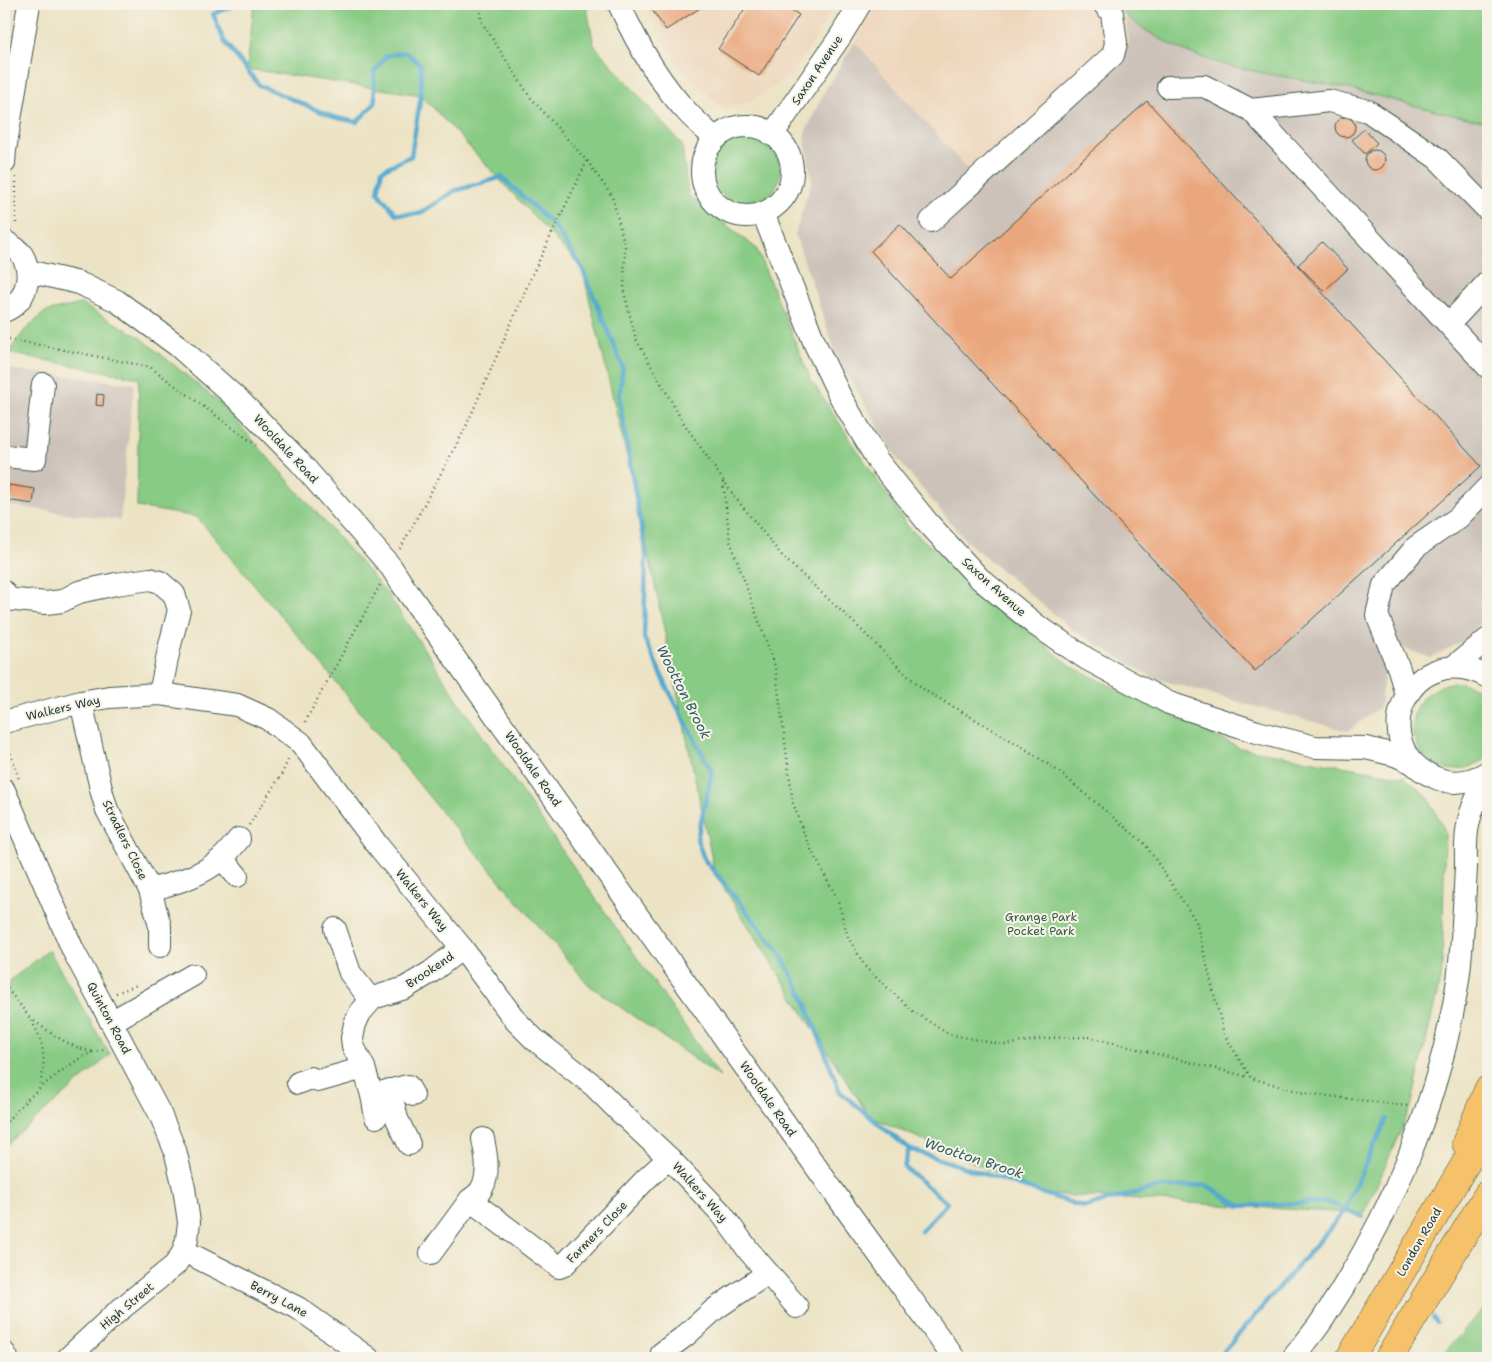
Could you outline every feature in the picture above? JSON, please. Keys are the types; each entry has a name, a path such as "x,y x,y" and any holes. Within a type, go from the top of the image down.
{"highway":[{"path":"1442,1203 1488,1090"},
{"name":"London Road","path":"1350,1358 1488,1126"},
{"path":"1389,1358 1481,1221 1488,1194"}],"street":[{"path":"10,166 28,4"},
{"path":"618,4 655,72 689,115 716,139"},
{"name":"Saxon Avenue","path":"772,134 840,37 860,4"},
{"path":"931,221 1113,55 1116,43 1112,13 1104,4"},
{"path":"1168,87 1204,86 1251,110 1488,367"},
{"path":"1251,110 1329,101 1368,111 1437,158 1488,210"},
{"path":"748,126 760,128 772,134 785,148 791,162 790,184 783,198 763,213 742,216 724,210 712,200 702,179 702,163 708,149 716,139 733,128 748,126"},
{"name":"Saxon Avenue","path":"763,213 815,344 840,396 878,461 928,523 979,578 1036,625 1087,659 1169,703 1257,732 1315,747 1366,748 1395,755 1413,763"},
{"path":"4,311 9,309 20,298 27,286 28,273 22,256 14,246 12,236"},
{"name":"Wooldale Road","path":"28,273 36,273 80,283 117,301 178,346 243,404 298,460 391,567 954,1358"},
{"path":"1449,324 1488,282"},
{"path":"4,456 35,459 43,384"},
{"path":"1488,487 1458,518 1416,547 1384,585 1377,615 1399,669 1403,702 1398,728 1405,752 1413,763 1426,774 1441,780 1464,782 1477,779 1488,772"},
{"path":"4,592 6,599 46,603 62,601 79,592 116,584 150,579 160,582 174,594 179,610 160,694"},
{"path":"1366,748 1388,726 1416,683 1425,676 1446,668 1488,640"},
{"path":"1390,646 1418,666 1462,667 1476,670 1488,677"},
{"name":"Walkers Way","path":"4,722 81,702 109,697 160,694 236,705 268,719 296,739 301,743 379,847 462,948 516,1021 534,1039 593,1085 669,1158 720,1213 749,1251 798,1307"},
{"name":"Stradlers Close","path":"81,702 107,810 150,890 160,926 160,946"},
{"path":"1293,1358 1322,1321 1358,1264 1411,1152 1426,1110 1446,1045 1458,980 1464,913 1468,825 1476,796 1488,777"},
{"path":"1441,780 1456,796 1468,825"},
{"name":"Quinton Road","path":"4,790 73,950 160,1114 175,1150 184,1188 189,1222 188,1239 184,1251"},
{"name":"Stradlers Close","path":"150,890 190,878 210,868 239,839"},
{"path":"222,858 237,876"},
{"path":"335,929 340,941 344,962 371,1000 360,1013 355,1024 352,1038 356,1053 397,1119 409,1144"},
{"name":"Brookend","path":"371,1000 387,992 405,988 462,948"},
{"path":"111,1022 193,975"},
{"path":"298,1084 311,1078 318,1081 364,1068"},
{"path":"381,1092 408,1086 413,1096"},
{"path":"376,1116 381,1092"},
{"path":"431,1253 470,1200 482,1189 486,1175 486,1156 483,1139"},
{"name":"Farmers Close","path":"470,1200 559,1267 564,1265 669,1158"},
{"name":"High Street","path":"80,1355 116,1313 160,1279 175,1265 184,1251"},
{"name":"Berry Lane","path":"184,1251 298,1308 368,1358"},
{"path":"662,1353 715,1309 768,1273"},
{"path":"4,1353 7,1358"}],"path":[{"path":"480,4 481,21 530,97 587,161 612,196 625,246 624,292 636,339 683,422 722,480 783,557 908,676 926,691 1021,746 1058,771 1145,844 1196,921 1224,1034 1251,1078"},
{"path":"239,839 283,772 296,739 464,430 533,273 587,161"},
{"path":"10,166 15,226 12,236"},
{"path":"4,338 150,368 262,450"},
{"path":"722,480 730,541 775,666 793,803 807,842 837,898 848,937 866,968 914,1011 948,1034 1004,1044 1049,1038 1089,1037 1304,1093 1406,1105"},
{"path":"99,1000 144,982"},
{"path":"4,985 33,1021 76,1048 92,1052"},
{"path":"33,1021 43,1050 42,1077 39,1090"},
{"path":"4,1125 25,1101 75,1062 92,1052 121,1043"}],"shaded area":[{"path":"642,4 836,4 794,74 752,101 723,109 681,68"},
{"path":"879,4 1114,4 1125,15 1129,43 1121,62 982,185 855,42"},
{"path":"1125,15 1163,40 1209,60 1244,69 1343,87 1488,122 1488,612 1470,637 1431,658 1400,647 1385,666 1380,707 1348,731 1154,678 1074,631 966,541 898,460 837,357 795,234 812,180 804,135 824,92 855,42 981,185 1121,62 1129,43"},
{"path":"6,369 134,384 120,520 4,505 4,386"}],"green space":[{"name":"Grange Park Pocket Park","path":"254,4 586,4 594,45 682,145 688,195 756,248 811,380 908,527 1070,666 1240,748 1404,777 1427,796 1445,831 1442,972 1411,1107 1364,1214 1044,1194 869,1116 715,874 637,499 582,268 421,95 247,69"},
{"path":"1114,4 1488,4 1488,122 1434,111 1345,88 1256,72 1208,60 1157,37 1127,16"},
{"path":"746,137 759,140 770,147 777,158 780,171 777,184 770,195 759,202 746,205 733,202 722,195 715,184 712,171 715,158 722,147 733,140"},
{"path":"81,304 140,337 221,404 380,585 470,718 720,1077 589,985 444,815 308,648 197,517 137,507 139,378 8,353 25,330 45,312"},
{"path":"1454,682 1472,686 1488,696 1488,757 1465,769 1444,768 1428,759 1417,744 1412,726 1416,708 1430,692"},
{"path":"49,950 110,1055 4,1147 4,995 12,979"},
{"path":"1488,1304 1488,1358 1439,1358"}],"building":[{"path":"648,4 701,4 703,6 666,30"},
{"path":"748,4 783,4 799,15 759,76 718,49"},
{"path":"1147,101 1481,466 1255,671 871,251 900,224 951,279"},
{"path":"1345,117 1352,120 1355,127 1352,134 1345,137 1338,134 1335,127 1338,120"},
{"path":"1364,129 1377,143 1365,154 1352,140"},
{"path":"1375,150 1382,153 1385,160 1382,167 1375,170 1368,167 1365,160 1368,153"},
{"path":"1322,242 1348,269 1324,291 1298,265"},
{"path":"97,394 104,395 103,406 96,405"},
{"path":"9,485 35,489 33,504 7,500"}],"waterway":[{"name":"Wootton Brook","path":"237,4 213,14 224,41 259,85 333,117 357,122 375,103 374,73 386,56 406,52 421,65 421,95 411,156 382,170 378,192 396,214 419,214 454,191 502,177 555,227 582,268 623,367 619,397 646,556 644,638 670,693 712,772 697,839 704,859 777,949 803,995 840,1092 909,1149 1084,1207 1155,1188 1206,1185 1240,1206 1327,1202 1363,1217"},
{"path":"1219,1357 1346,1210 1350,1196 1387,1119"},
{"path":"909,1149 904,1167 947,1203 921,1231"},
{"name":"Wootton Brook","path":"1433,1317 1437,1323"}]}
